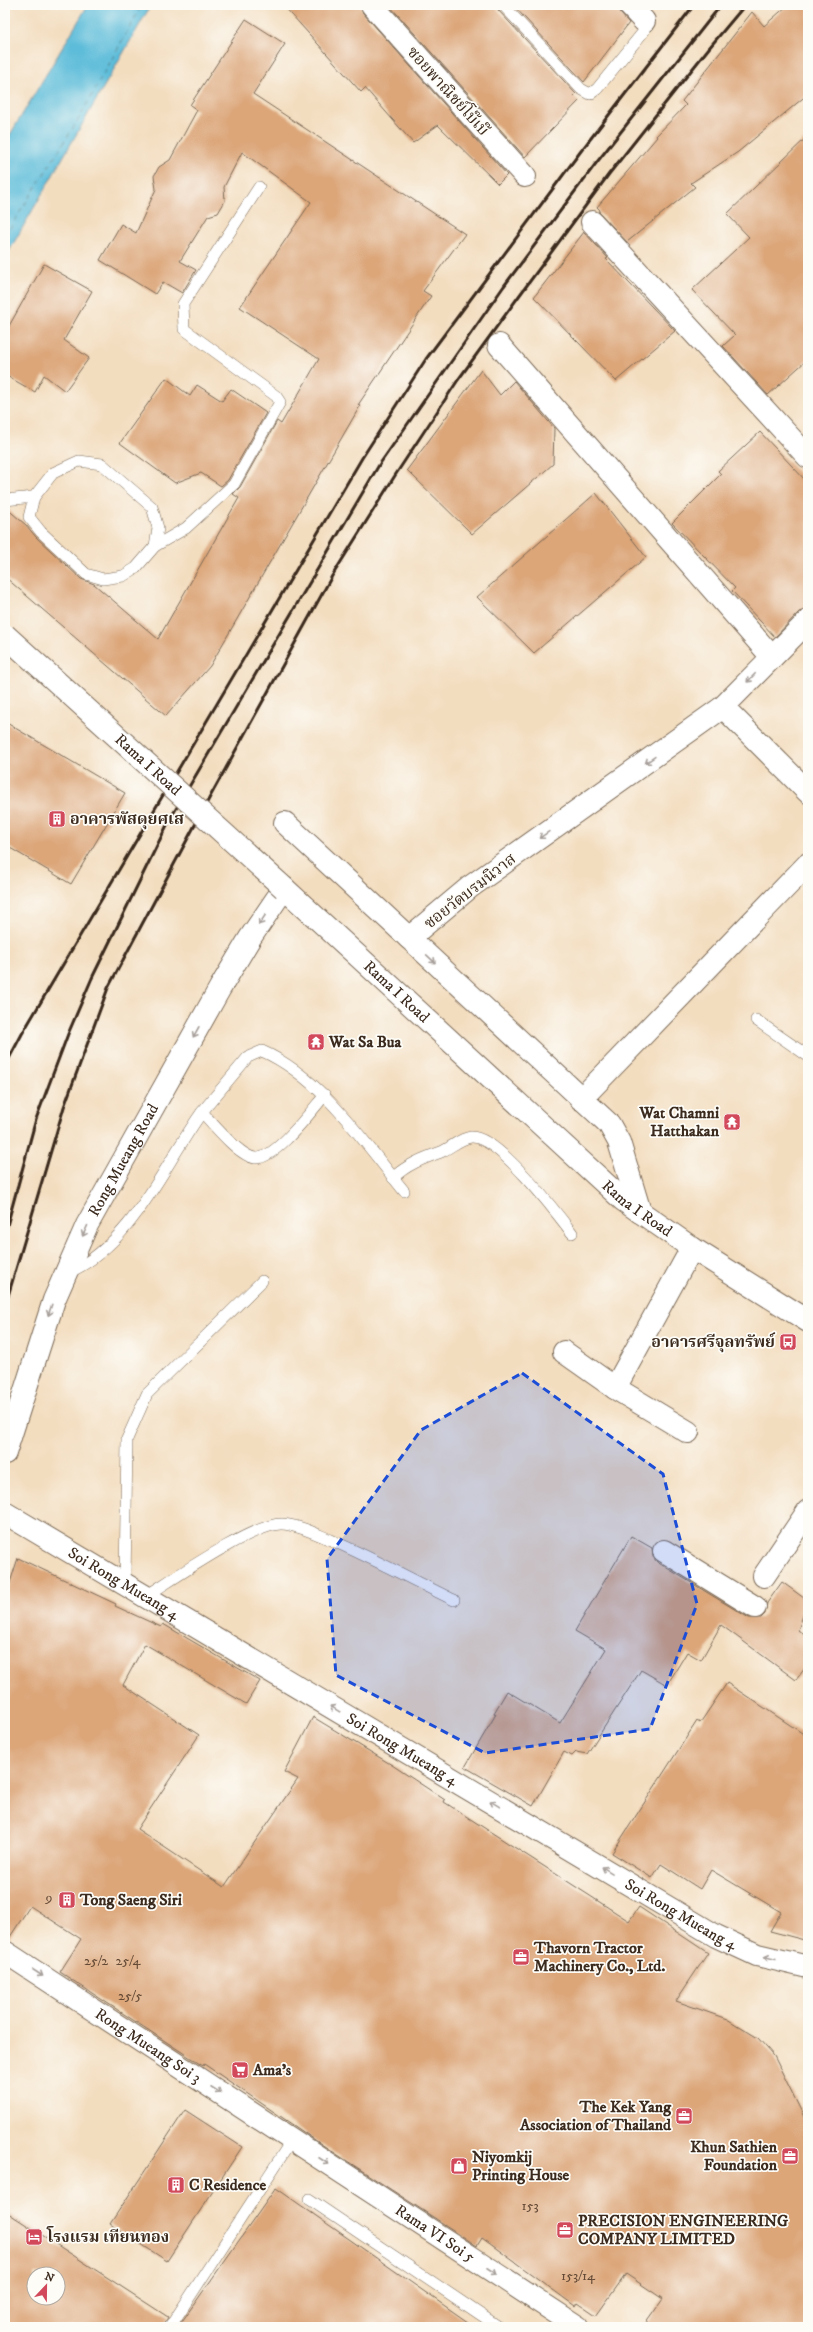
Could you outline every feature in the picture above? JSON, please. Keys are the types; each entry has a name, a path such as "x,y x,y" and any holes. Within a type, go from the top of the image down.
{"street":[{"name":"ซอยพาณิชย์โบ๊เบ๊","path":"372,5 525,176"},
{"path":"629,5 644,21"},
{"path":"592,222 808,457"},
{"path":"499,345 772,657"},
{"name":"ซอยวัดบรมนิวาส","path":"640,1212 619,1142 609,1124 409,938 470,887 723,707 808,621"},
{"name":"Rama I Road","path":"5,635 284,888 609,1188 640,1212 692,1248 808,1321"},
{"path":"723,707 808,792"},
{"path":"285,823 409,938"},
{"path":"581,1099 808,864"},
{"name":"Rong Mueang Road","path":"5,1453 54,1300 87,1225 220,988 250,938 284,888"},
{"path":"614,1388 692,1248"},
{"path":"564,1352 614,1388 688,1432"},
{"path":"764,1576 808,1510"},
{"name":"Soi Rong Mueang 4","path":"5,1513 716,1936 757,1955 808,1967"},
{"path":"664,1551 755,1607"},
{"name":"Rong Mueang Soi 3","path":"5,1952 292,2140"},
{"name":"Rama VI Soi 5","path":"292,2140 578,2327"}],"lane":[{"path":"503,5 581,89 590,94 597,89 644,32 644,21"},
{"path":"155,546 158,528 152,507 102,464 79,461 53,473 34,497 29,518 41,532 86,574 103,579 123,576 136,568 155,546 186,528 234,484 280,402 276,396 184,329 182,316 183,304 259,187"},
{"path":"5,500 34,497"},
{"path":"756,1020 808,1056"},
{"path":"65,1274 87,1264 112,1243 148,1197 202,1112 248,1057 262,1051 281,1060 325,1095 404,1191"},
{"path":"202,1112 241,1152 255,1158 269,1155 300,1125 325,1095"},
{"path":"393,1178 412,1164 469,1137 482,1138 493,1145 538,1190 572,1233"},
{"path":"125,1584 127,1439 139,1409 147,1394 262,1281"},
{"path":"146,1596 233,1543 260,1529 281,1524 306,1530 347,1547 454,1600"},
{"path":"170,2327 292,2140"},
{"path":"309,2199 499,2327"}],"highlighted area":[{"path":"522,1373 663,1474 697,1604 650,1729 485,1753 336,1675 327,1559 421,1430"}],"water":[{"path":"88,5 151,5 5,258 5,143"}],"building":[{"path":"283,5 360,5 363,13 507,175 498,184 438,125 413,143 365,88 361,92"},
{"path":"389,5 496,5 498,10 576,94 574,96 579,101 525,157"},
{"path":"513,5 617,5 620,13 629,23 584,82"},
{"path":"788,5 808,5 808,94 738,152 691,183 695,187 627,242 599,212 600,210 597,207 657,137 656,136 686,105 682,101 752,12 764,26"},
{"path":"246,19 285,44 253,94 465,234 423,291 431,296 358,405 360,406 210,666 166,716 5,577 5,507 26,525 36,537 81,579 94,584 158,639 239,498 233,494 240,487 277,421 281,424 319,359 240,307 311,202 242,152 224,187 225,201 218,213 208,216 180,261 196,270 182,293 163,282 155,294 100,260 121,224 136,233 156,189 154,176 159,167 170,160 197,110 190,105"},
{"path":"808,136 808,359 768,395 723,346 735,335 692,290 749,237 727,214"},
{"path":"584,232 608,258 606,259 675,331 616,381 534,297"},
{"path":"44,264 92,291 64,340 89,358 65,391 44,375 35,392 5,375 5,333"},
{"path":"481,370 500,395 514,381 554,428 553,464 472,534 407,470"},
{"path":"166,378 190,396 197,385 222,401 231,389 266,413 228,480 221,486 201,473 175,483 120,443"},
{"path":"760,432 808,483 808,609 799,612 775,637 732,591 735,588 672,523 721,474 718,471"},
{"path":"596,493 646,557 534,653 477,597"},
{"name":"อาคารพัสดุยศเส","path":"5,722 125,793 71,884 5,845"},
{"path":"631,1536 652,1548 653,1557 657,1562 749,1618 761,1618 765,1614 767,1603 782,1582 808,1601 798,1630 808,1638 808,1664 796,1680 721,1625 701,1660 687,1652 667,1685 641,1670 587,1754 576,1752 572,1756 564,1752 533,1806 465,1767 496,1714 494,1713 507,1691 560,1723 606,1649 575,1631"},
{"path":"18,1558 161,1627 163,1624 260,1681 246,1704 145,1644 123,1685 199,1735 137,1829 224,1887 298,1779 284,1772 313,1717 392,1765 445,1800 444,1802 629,1921 639,1907 708,1953 676,2001 727,2019 758,2038 774,2056 808,2125 808,2327 643,2327 663,2299 626,2274 596,2316 577,2303 575,2306 482,2238 477,2246 318,2142 204,2064 203,2066 60,1972 81,1939 30,1906 8,1940 5,1940 5,1598"},
{"path":"727,1683 808,1737 808,1941 770,1931 781,1912 711,1870 700,1889 661,1864 652,1878 612,1853 697,1721 700,1723"},
{"name":"C Residence","path":"185,2110 242,2147 167,2261 110,2224"},
{"path":"276,2188 475,2327 178,2327"},
{"name":"โรงแรม เทียนทอง","path":"5,2211 168,2317 163,2327 5,2327"}],"ferry route":[{"path":"5,236 78,120 142,5"}],"railway":[{"path":"5,1066 22,1034 362,458 426,359 581,151 694,5"},
{"path":"5,1233 36,1119 68,1034 92,978 170,819 379,465 504,286 597,162 721,5"},
{"path":"5,1306 64,1107 108,988 211,795 332,576 396,474 458,380 609,174 745,5"}],"place":[{"name":"อาคารพัสดุยศเส","path":"57,819"},
{"name":"Wat Sa Bua","path":"316,1042"},
{"name":"Wat Chamni Hatthakan","path":"732,1122"},
{"name":"อาคารศรีจุลทรัพย์","path":"788,1342"},
{"name":"Tong Saeng Siri","path":"67,1900"},
{"name":"Thavorn Tractor Machinery Co., Ltd.","path":"521,1957"},
{"name":"Ama's","path":"240,2070"},
{"name":"The Kek Yang Association of Thailand","path":"684,2116"},
{"name":"Khun Sathien Foundation","path":"790,2156"},
{"name":"Niyomkij Printing House","path":"459,2166"},
{"name":"C Residence","path":"176,2185"},
{"name":"PRECISION ENGINEERING COMPANY LIMITED","path":"565,2230"},
{"name":"โรงแรม เทียนทอง","path":"34,2237"}]}
